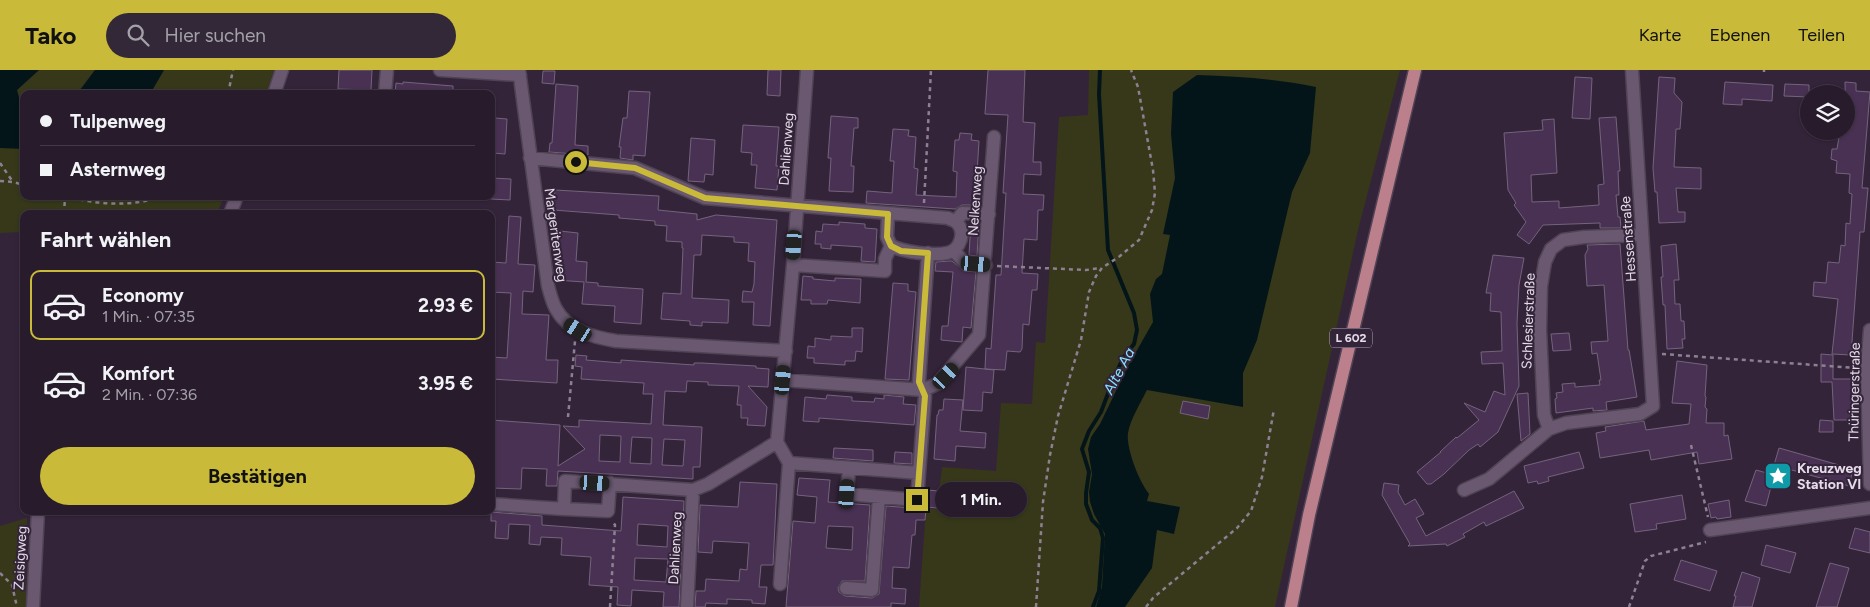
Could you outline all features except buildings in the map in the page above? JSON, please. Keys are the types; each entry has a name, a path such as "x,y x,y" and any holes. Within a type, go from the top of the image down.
{"main road":[{"name":"L 602","path":"1291,607 1309,515 1415,70"}],"street":[{"path":"275,90 282,70"},
{"path":"385,90 387,70"},
{"name":"Margeritenweg","path":"440,70 520,72 548,286 555,308 568,324 598,338 616,341 786,351"},
{"name":"Dahlienweg","path":"777,442 793,265 806,70"},
{"name":"Hessenstraße","path":"1548,429 1566,423 1640,414 1653,406 1632,70"},
{"name":"Nelkenweg","path":"923,390 938,384 979,335 986,265 994,137"},
{"name":"Nelkenweg","path":"530,158 635,168 705,198 948,218 956,222 960,229 960,242 954,251 946,253 901,251 891,246"},
{"path":"956,222 962,213 989,214"},
{"path":"793,265 885,271 886,259 891,246 887,237 888,214"},
{"name":"Schlesierstraße","path":"1548,429 1544,414 1540,330 1545,262 1551,249 1563,240 1642,235"},
{"path":"954,251 965,263 986,265"},
{"path":"849,468 847,494 917,500 925,396 919,382 928,253"},
{"name":"Thüringerstraße","path":"1870,330 1867,369 1870,484"},
{"path":"783,380 923,390"},
{"path":"1464,490 1490,479 1548,429"},
{"path":"564,509 565,481 693,490 708,484 777,442 789,463 780,584"},
{"path":"789,463 919,473"},
{"path":"495,504 608,512 610,484"},
{"name":"Dahlienweg","path":"687,607 693,490"},
{"path":"846,588 872,590 879,497"},
{"path":"1710,530 1870,508"},
{"name":"Zeisigweg","path":"33,607 38,515"}],"path":[{"path":"229,90 233,70"},
{"path":"924,216 931,70"},
{"path":"1036,607 1043,502 1050,455 1058,416 1081,340 1089,292 1102,268 1139,240 1152,210 1155,193 1154,170 1138,87 1131,70"},
{"path":"0,163 14,182"},
{"path":"0,181 20,184"},
{"path":"79,200 87,202 134,203 146,200"},
{"path":"986,265 1086,270 1102,268"},
{"path":"568,417 574,349 578,330"},
{"path":"1650,353 1867,369"},
{"path":"1146,607 1153,598 1237,528 1251,511 1262,477 1274,409"},
{"path":"1629,607 1645,561 1651,556 1713,540 1691,445"},
{"path":"608,512 615,525 610,607"},
{"path":"0,573 12,586 17,607"}],"green space":[{"path":"39,70 95,70 80,90 20,90 20,101 17,90"},
{"path":"164,70 274,70 267,90 152,90"},
{"path":"1089,70 1400,70 1358,230 1275,607 919,607 926,509 937,509 942,467 996,471 1001,403 1032,404 1036,342 1045,343 1059,117 1088,115"},
{"path":"0,137 20,146 20,200 222,200 219,210 20,210 20,232 0,233"},
{"path":"27,518 26,607 0,607 0,526"}],"shaded area":[{"path":"0,70 39,70 17,90 20,101 20,149 0,148"},
{"path":"95,70 164,70 152,90 80,90"},
{"path":"1197,75 1256,78 1316,87 1310,153 1292,192 1257,340 1243,373 1243,407 1147,390 1129,428 1129,447 1137,473 1149,494 1147,501 1180,507 1174,534 1157,530 1152,568 1125,607 1096,607 1102,587 1105,534 1090,502 1089,492 1092,474 1088,449 1091,437 1100,424 1128,366 1153,322 1150,294 1156,279 1162,274 1170,235 1163,234 1175,178 1171,134 1173,92"}],"waterway":[{"name":"Alte Aa","path":"1093,607 1099,591 1103,538 1100,528 1092,520 1086,504 1089,472 1082,449 1089,431 1101,412 1115,375 1124,357 1134,344 1137,330 1134,313 1108,250 1099,94 1100,70"}],"place":[{"name":"Kreuzweg Station VI","path":"1778,476"}],"route":[{"path":"576,162 635,168 705,198 888,214 887,237 891,246 901,251 928,253 919,382 925,396 917,500"}]}
